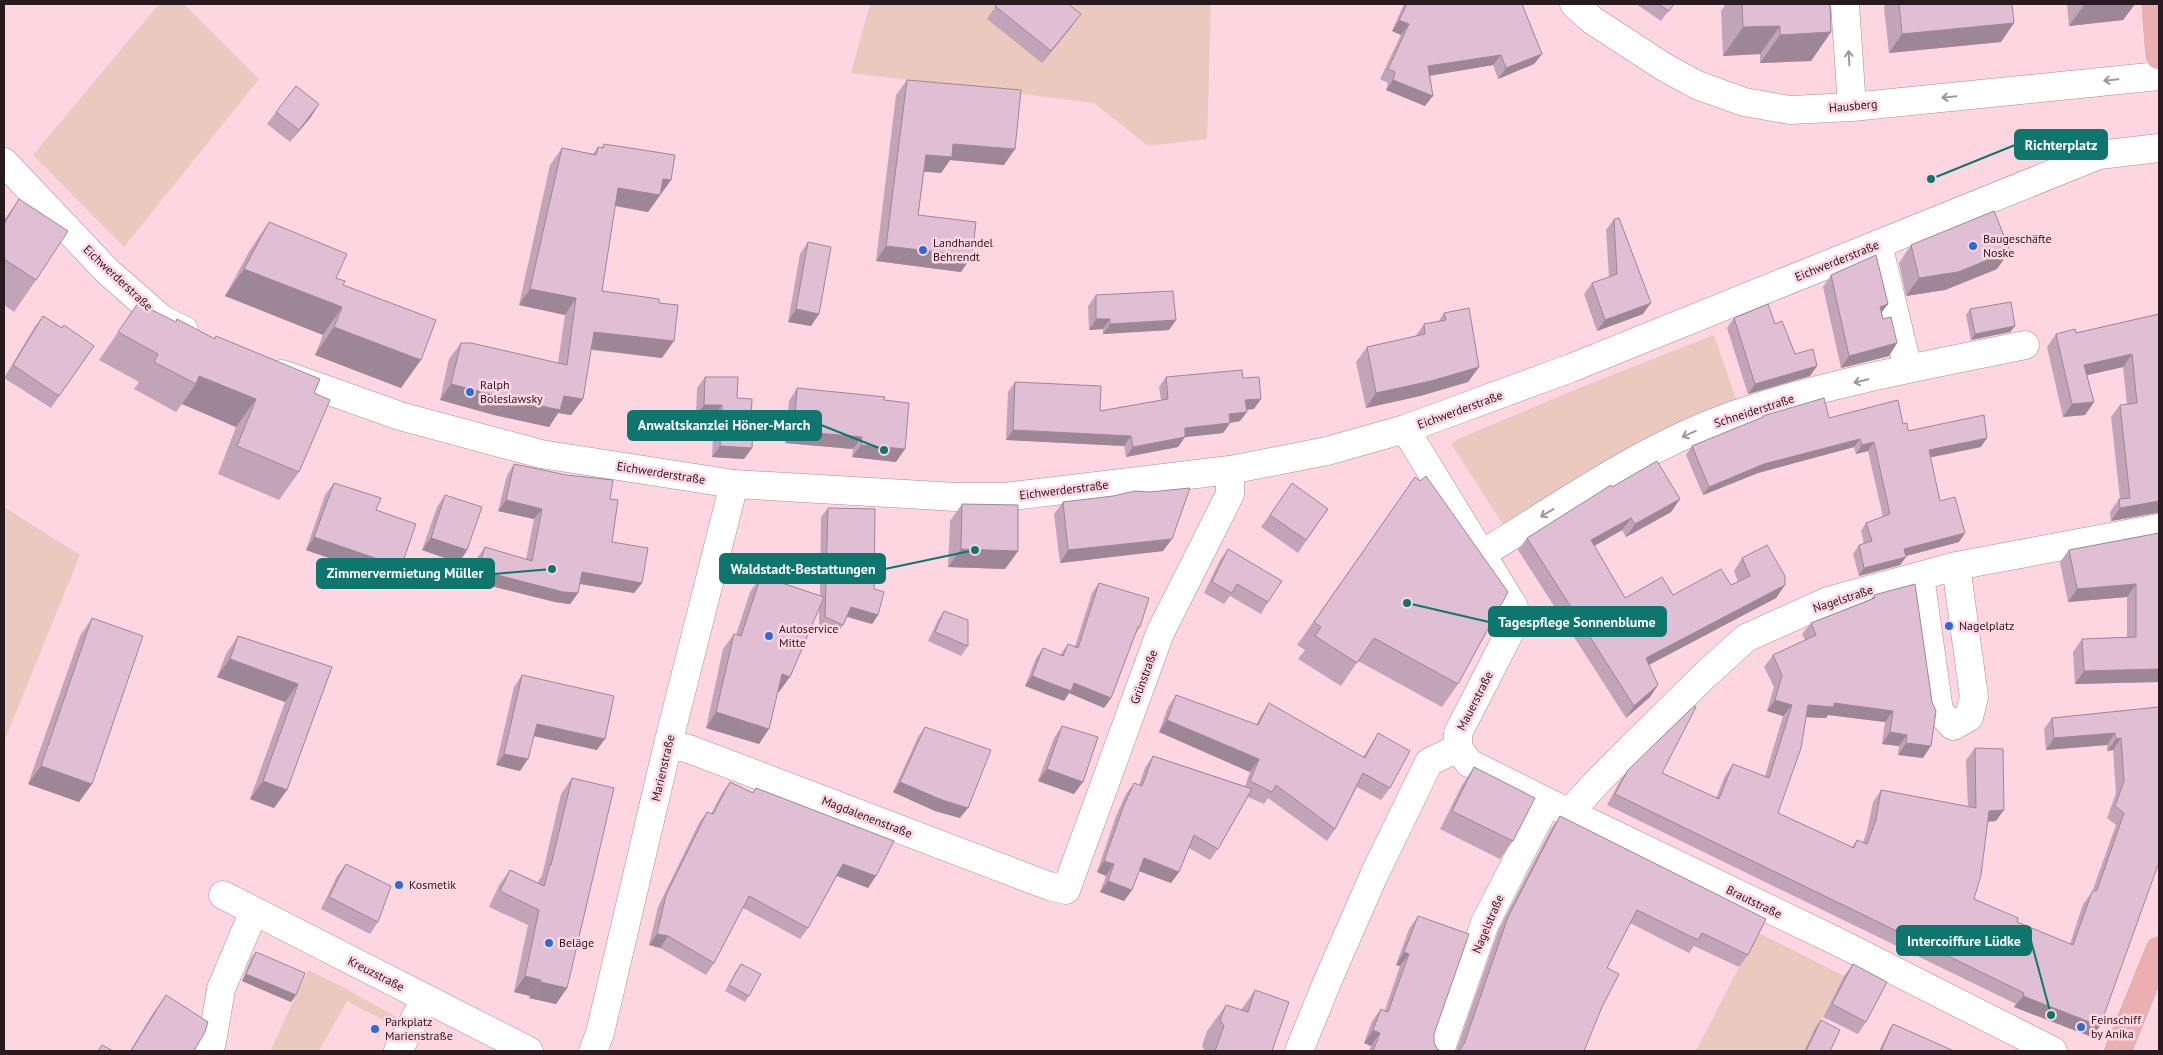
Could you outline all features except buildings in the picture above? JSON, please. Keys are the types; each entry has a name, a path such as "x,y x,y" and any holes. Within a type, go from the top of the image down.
{"main road":[{"path":"2155,4 2159,55"},
{"path":"2118,1051 2159,950"}],"street":[{"name":"Hausberg","path":"1574,4 1592,20 1664,67 1698,85 1744,102 1790,110 1852,107 2159,76"},
{"path":"1845,4 1852,107"},
{"name":"Eichwerderstraße","path":"259,366 400,416 541,454 734,484 956,497 1004,497 1230,470 1327,451 1405,430 1571,368 2099,155 2159,148"},
{"name":"Eichwerderstraße","path":"4,162 107,271 163,320 206,342"},
{"path":"1878,244 1908,369"},
{"name":"Schneiderstraße","path":"1482,554 1621,469 1684,436 1737,414 1812,392 2025,344"},
{"name":"Mauerstraße","path":"1299,1051 1374,875 1430,762 1458,748 1458,733 1514,624 1514,607 1405,430"},
{"name":"Grünstraße","path":"1066,890 1160,634 1230,494 1230,470"},
{"name":"Marienstraße","path":"593,1051 600,1032 668,744 734,484"},
{"name":"Nagelstraße","path":"1440,1051 1485,923 1558,808 1597,782 1704,676 1746,638 1828,601 1956,566 2159,528"},
{"path":"1920,576 1939,711 1953,726 1969,717 1974,697 1956,566"},
{"name":"Magdalenenstraße","path":"668,744 690,749 1049,886 1066,890"},
{"name":"Brautstraße","path":"1458,748 1469,763 1558,808 1838,942 2053,1051"},
{"name":"Kreuzstraße","path":"223,895 530,1051"},
{"path":"208,1051 212,1042 221,990 254,911"},
{"path":"398,1051 425,999"}],"shaded area":[{"path":"159,4 184,4 259,79 124,247 33,155"},
{"path":"870,4 1211,4 1207,139 1148,146 1094,103 851,73"},
{"path":"1714,335 1738,405 1504,526 1451,444 1458,439 1579,388"},
{"path":"4,507 80,555 4,742"},
{"path":"1757,932 1844,976 1804,1051 1696,1051"},
{"path":"308,970 400,1019 392,1025 347,1001 319,1051 270,1051"}],"place":[{"name":"Richterplatz","path":"1931,179"},
{"name":"Baugeschäfte Noske","path":"1973,246"},
{"name":"Landhandel Behrendt","path":"923,250"},
{"name":"Ralph Boleslawsky","path":"470,392"},
{"name":"Anwaltskanzlei Höner-March","path":"884,450"},
{"name":"Waldstadt-Bestattungen","path":"975,550"},
{"name":"Zimmervermietung Müller","path":"552,569"},
{"name":"Tagespflege Sonnenblume","path":"1407,603"},
{"name":"Nagelplatz","path":"1949,626"},
{"name":"Autoservice Mitte","path":"769,636"},
{"name":"Kosmetik","path":"399,885"},
{"name":"Beläge","path":"549,943"},
{"name":"Intercoiffure Lüdke","path":"2051,1015"},
{"name":"Feinschiff by Anika","path":"2081,1027"},
{"name":"Parkplatz Marienstraße","path":"375,1029"}]}
